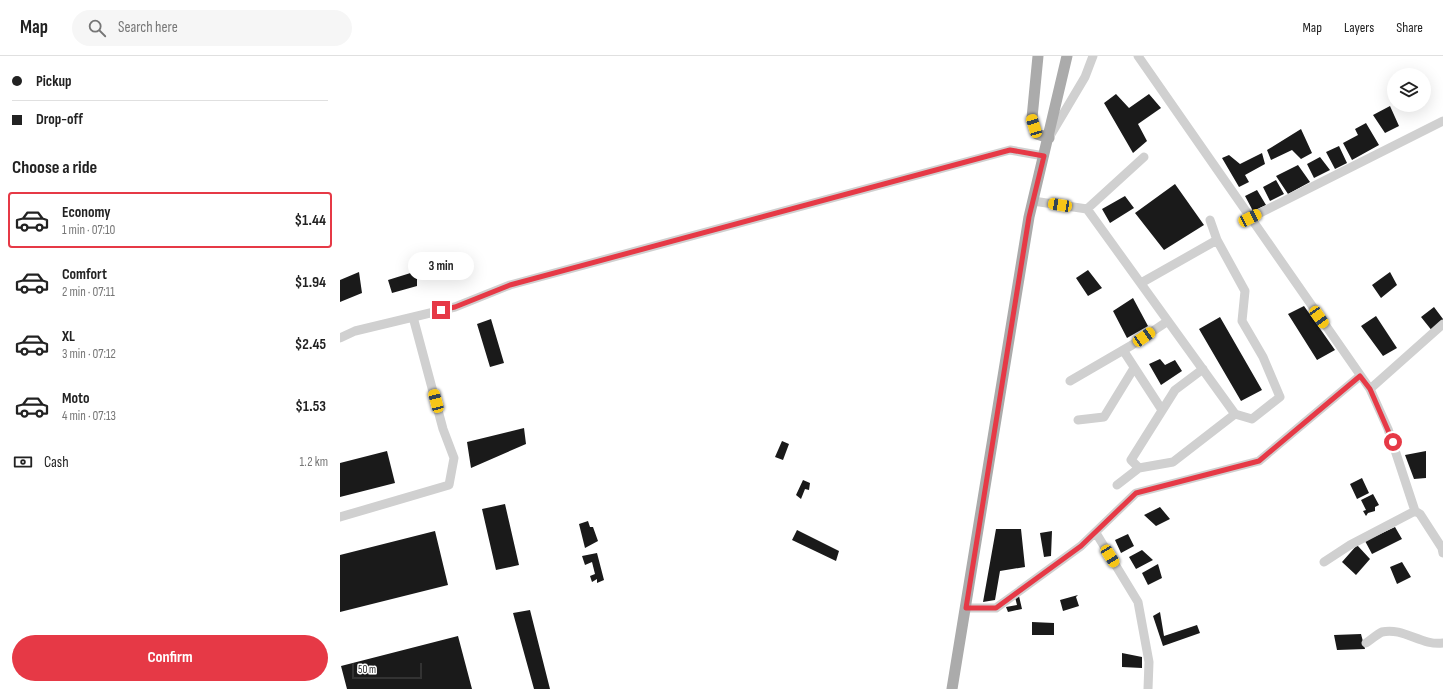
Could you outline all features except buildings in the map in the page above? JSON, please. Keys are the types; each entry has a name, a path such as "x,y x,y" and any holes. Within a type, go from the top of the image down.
{"main road":[{"path":"1038,56 1032,118 1036,134 1049,138"},
{"path":"952,689 1029,217 1049,138 1067,56"}],"street":[{"path":"1049,138 1085,76 1093,56"},
{"path":"1138,56 1370,389 1388,429 1415,511 1420,514 1443,552"},
{"path":"1250,218 1443,121"},
{"path":"340,338 355,331 455,307 510,285 1010,150 1044,156"},
{"path":"1087,209 1144,157"},
{"path":"1033,200 1087,209 1235,414 1252,419 1280,397 1262,357 1242,321 1245,291 1217,240 1210,220"},
{"path":"1141,283 1217,240"},
{"path":"340,517 449,485 454,458 443,429 413,317"},
{"path":"1070,381 1123,350 1168,321"},
{"path":"1370,389 1443,324"},
{"path":"1123,350 1162,410"},
{"path":"1078,420 1104,417 1134,368"},
{"path":"1139,468 1131,460 1174,390 1202,369"},
{"path":"966,608 996,608 1096,533 1136,493 1259,461 1360,376"},
{"path":"1117,485 1139,468 1172,462 1235,414"},
{"path":"1324,562 1350,544 1415,511"},
{"path":"1096,533 1138,602 1149,662 1148,689"},
{"path":"1366,643 1382,632 1395,632 1433,644 1443,643"}],"route":[{"path":"441,310 455,307 510,285 1010,150 1044,156 1029,217 966,608 996,608 1081,546 1107,523 1136,493 1259,461 1360,376 1370,389 1393,442"}]}
